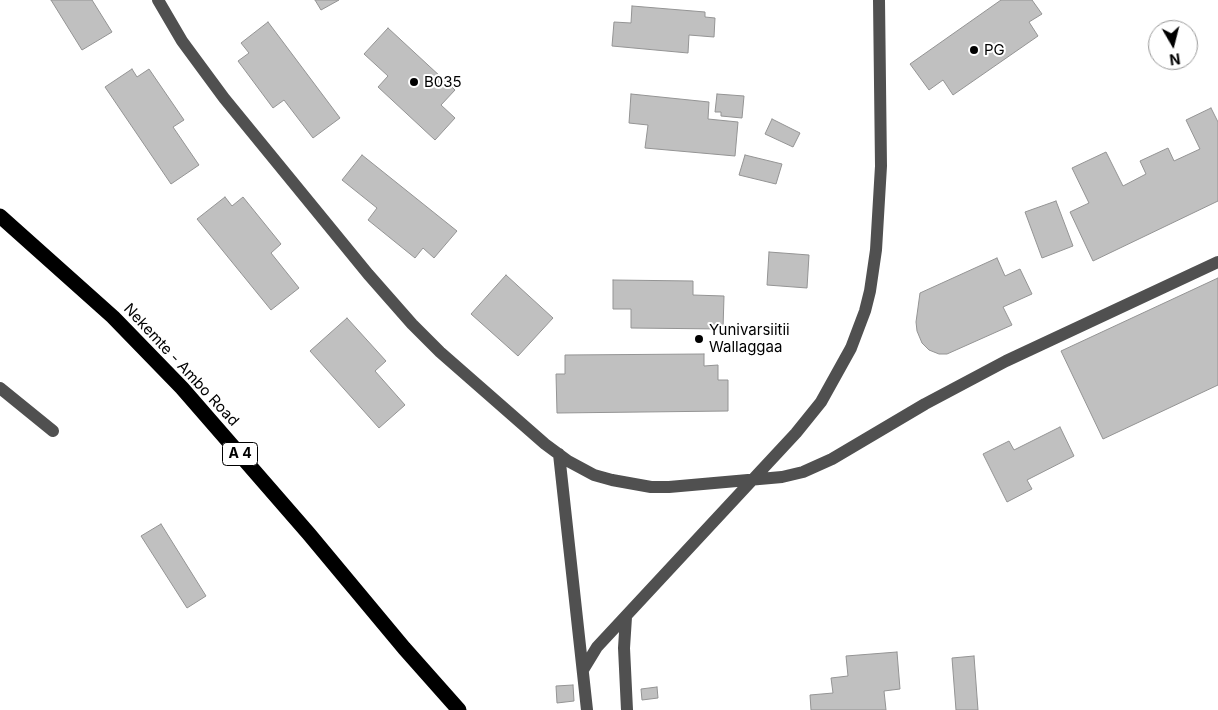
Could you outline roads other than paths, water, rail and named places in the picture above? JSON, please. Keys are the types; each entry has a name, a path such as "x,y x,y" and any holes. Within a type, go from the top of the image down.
{"highway":[{"name":"Nekemte - Ambo Road","path":"0,216 113,318 182,388 459,710"}],"street":[{"path":"158,0 182,42 224,98 394,304 440,352 524,427 559,454 594,475 632,485 669,487 754,480 782,477 818,466 925,404 1006,361 1218,262"},
{"path":"583,670 598,646 796,433 821,402 851,348 865,311 873,275 881,166 879,0"},
{"path":"0,388 52,431"},
{"path":"559,454 587,710"},
{"path":"626,617 624,648 627,710"}],"place":[{"name":"PG","path":"974,50"},
{"name":"B035","path":"414,82"},
{"name":"Yunivarsiitii Wallaggaa","path":"699,339"}]}
